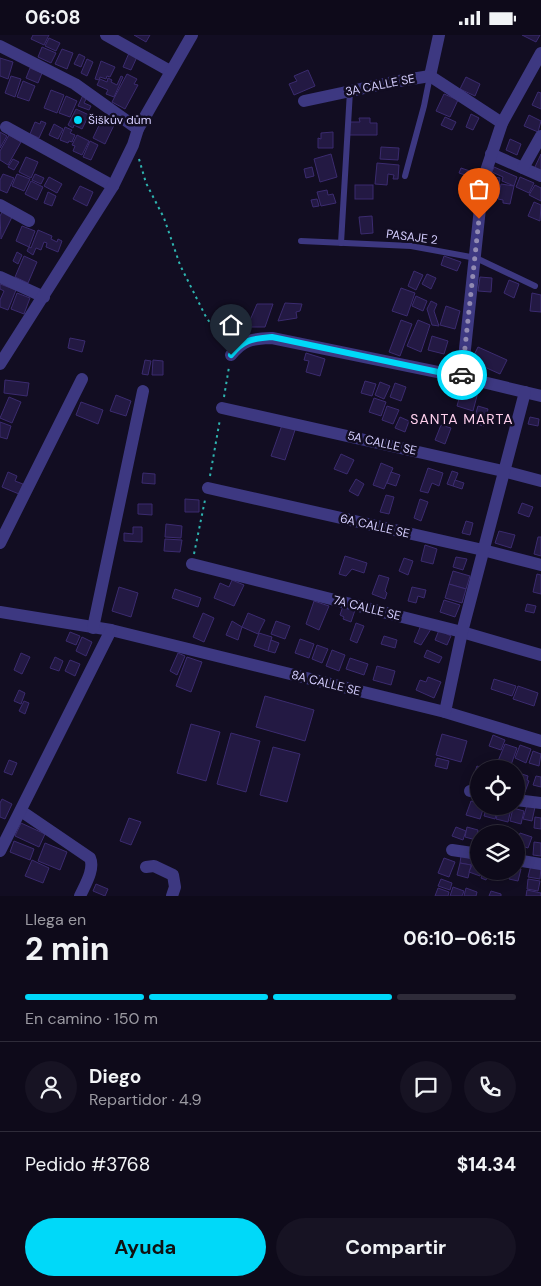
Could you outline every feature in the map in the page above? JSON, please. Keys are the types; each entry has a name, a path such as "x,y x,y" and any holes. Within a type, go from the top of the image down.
{"street":[{"path":"106,35 170,71"},
{"path":"1,360 44,297 113,185 134,145 138,129 192,35"},
{"path":"430,76 439,35"},
{"path":"0,46 75,83 138,129"},
{"path":"462,377 483,180 502,123 541,53"},
{"name":"3A CALLE SE","path":"304,101 430,76 502,123"},
{"path":"6,127 113,185"},
{"path":"523,168 541,136"},
{"path":"491,154 541,176"},
{"path":"0,205 29,221"},
{"path":"0,277 44,297"},
{"path":"231,355 240,345 254,339 272,337 462,377 541,396"},
{"path":"0,543 82,379"},
{"path":"93,628 143,391"},
{"path":"445,712 462,632 525,392"},
{"name":"5A CALLE SE","path":"222,408 541,481"},
{"name":"6A CALLE SE","path":"208,488 483,550 541,565"},
{"name":"7A CALLE SE","path":"192,564 462,632 541,655"},
{"name":"8A CALLE SE","path":"0,612 110,630 445,712 541,741"},
{"path":"0,851 110,630"},
{"path":"525,801 541,803"},
{"path":"21,811 90,858 91,870 80,896"},
{"path":"452,850 470,853"},
{"path":"525,861 541,864"},
{"path":"146,867 154,866 173,875 175,887 172,896"}],"lane":[{"path":"405,176 430,76"},
{"path":"341,243 350,91"},
{"name":"PASAJE 2","path":"301,241 411,247 476,258 534,286"}],"path":[{"path":"134,145 146,183 164,218 180,265 205,315 231,355 222,408"}],"building":[{"path":"33,35 49,35 44,45 31,39"},
{"path":"134,35 150,35 146,42"},
{"path":"522,35 540,35 536,42"},
{"path":"49,38 60,43 56,51 45,46"},
{"path":"42,47 56,53 51,63 38,57"},
{"path":"62,49 73,53 67,69 55,64"},
{"path":"129,53 137,57 131,70 123,67"},
{"path":"79,54 85,57 81,67 74,64"},
{"path":"0,58 13,62 8,79 0,76"},
{"path":"87,59 93,62 87,76 81,73"},
{"path":"101,61 115,67 110,77 107,76 106,79 100,77 99,80 95,79"},
{"path":"30,68 42,73 38,83 26,78"},
{"path":"308,70 315,86 294,95 289,84 297,81 294,76"},
{"path":"127,74 137,79 134,84 138,85 125,109 112,102"},
{"path":"11,76 21,79 15,97 5,93"},
{"path":"121,76 123,77 114,97 106,94 108,90 97,85 100,79 107,82 108,78 117,85"},
{"path":"466,77 480,84 475,96 460,89"},
{"path":"23,81 35,86 29,101 17,97"},
{"path":"51,90 64,95 57,113 44,108"},
{"path":"538,92 541,93 541,109 532,105"},
{"path":"444,94 458,100 450,117 436,111"},
{"path":"83,95 87,97 84,103 91,106 89,110 78,106"},
{"path":"66,96 77,101 70,117 59,113"},
{"name":"Šiškův dům","path":"76,109 89,115 82,129 74,125 73,128 68,125"},
{"path":"471,114 479,118 473,130 466,127"},
{"path":"529,115 541,121 538,132 524,126"},
{"path":"103,117 115,123 105,144 93,138"},
{"path":"445,117 456,122 452,130 441,125"},
{"path":"359,118 370,118 370,123 377,123 377,135 349,135 348,122 360,122"},
{"path":"41,121 46,123 39,138 30,134 35,122 40,124"},
{"path":"54,124 63,129 58,139 49,135"},
{"path":"65,127 72,130 70,133 75,135 72,142 69,141 68,143 60,140"},
{"path":"0,132 7,136 0,148"},
{"path":"333,132 333,148 318,148 318,138 321,139 321,133"},
{"path":"9,135 21,142 8,165 0,160 0,151"},
{"path":"77,135 89,141 82,155 73,151 75,146 72,145"},
{"path":"510,139 521,144 517,155 506,150"},
{"path":"90,141 98,145 91,160 83,157"},
{"path":"381,147 399,148 398,160 380,159"},
{"path":"331,154 337,177 320,182 314,159"},
{"path":"541,154 541,172 534,169"},
{"path":"26,157 38,162 31,178 19,172"},
{"path":"13,159 19,162 14,170 8,167"},
{"path":"377,163 399,165 398,179 393,179 394,175 388,174 387,185 375,184"},
{"path":"312,167 314,176 306,178 304,169"},
{"path":"494,167 517,177 514,186 502,181 503,177 492,172"},
{"path":"461,168 470,171 468,176 459,173"},
{"path":"3,174 14,178 7,193 0,190 0,180"},
{"path":"17,174 30,179 24,191 12,186"},
{"path":"35,174 44,178 41,184 32,180"},
{"path":"488,176 500,178 498,194 486,192"},
{"path":"49,177 62,184 57,193 44,186"},
{"path":"520,177 534,183 529,193 516,187"},
{"path":"31,181 43,187 37,200 25,194"},
{"path":"501,184 514,186 510,204 503,203 503,200 498,199"},
{"path":"355,185 373,185 373,199 355,199"},
{"path":"535,185 541,188 541,201 529,195"},
{"path":"80,186 93,192 87,206 73,199"},
{"path":"327,190 328,195 333,194 336,203 321,206 317,192"},
{"path":"48,192 56,196 52,206 44,203"},
{"path":"317,199 319,206 313,207 311,200"},
{"path":"534,202 541,205 540,221 528,216"},
{"path":"3,210 13,215 1,239 0,216"},
{"path":"372,216 373,233 361,234 359,217"},
{"path":"22,226 35,231 29,247 16,241"},
{"path":"38,230 52,236 51,239 57,242 58,239 62,241 58,252 46,247 47,243 44,242 41,250 36,248 33,255 27,251 29,247 31,248"},
{"path":"17,252 22,255 18,264 13,261"},
{"path":"24,256 37,262 28,283 15,277"},
{"path":"444,256 461,262 457,271 441,265"},
{"path":"414,271 423,275 416,290 408,286"},
{"path":"427,274 436,278 431,289 422,284"},
{"path":"480,277 492,278 491,292 478,291"},
{"path":"509,280 519,284 514,298 504,293"},
{"path":"0,284 16,290 8,310 0,307 0,300 4,291 0,289"},
{"path":"401,288 415,293 407,316 392,311"},
{"path":"17,293 30,298 24,314 11,309"},
{"path":"532,293 541,295 541,312 530,311"},
{"path":"416,296 427,301 423,311 412,306"},
{"path":"431,301 437,304 434,311 439,326 432,325 427,309"},
{"path":"285,303 302,304 300,311 296,312 297,318 278,321"},
{"path":"257,304 273,304 265,327 247,327"},
{"path":"446,306 460,311 455,329 440,325"},
{"path":"401,320 412,324 400,356 389,352"},
{"path":"418,320 430,325 421,352 407,346"},
{"path":"432,336 448,341 444,354 428,350"},
{"path":"70,338 85,341 82,352 68,348"},
{"path":"478,347 507,360 500,374 471,361"},
{"path":"306,353 325,359 320,376 306,372 309,361 304,360"},
{"path":"145,360 151,361 148,375 142,374"},
{"path":"153,360 163,361 163,375 152,375"},
{"path":"5,380 29,383 27,396 4,393"},
{"path":"365,381 376,384 372,396 361,393"},
{"path":"380,382 390,386 384,399 375,395"},
{"path":"395,383 406,387 401,401 390,397"},
{"path":"462,388 478,392 473,411 457,406"},
{"path":"116,395 131,401 126,416 110,411"},
{"path":"9,397 21,402 12,423 0,418"},
{"path":"374,398 386,402 381,416 369,412"},
{"path":"81,402 103,410 98,424 76,415"},
{"path":"387,406 399,410 393,424 382,420"},
{"path":"478,406 488,409 484,426 473,423"},
{"path":"400,417 409,421 405,432 395,428"},
{"path":"530,417 539,419 538,426 528,424"},
{"path":"0,422 11,426 7,439 0,437"},
{"path":"282,425 295,430 285,460 271,456"},
{"path":"441,425 451,428 445,444 435,440"},
{"path":"341,454 354,460 347,474 334,469"},
{"path":"381,463 393,468 384,489 373,485"},
{"path":"428,468 443,473 439,486 432,483 428,493 420,491"},
{"path":"452,471 458,473 453,486 447,484"},
{"path":"8,472 17,476 15,481 23,484 19,494 2,487"},
{"path":"391,472 400,475 396,486 387,483"},
{"path":"143,473 155,474 155,484 142,483"},
{"path":"356,479 364,484 358,496 349,491"},
{"path":"455,480 464,483 462,489 453,486"},
{"path":"386,495 394,497 389,514 380,512"},
{"path":"185,499 199,500 199,512 185,512"},
{"path":"420,499 428,502 421,521 414,518"},
{"path":"522,503 533,507 529,517 518,513"},
{"path":"138,504 152,504 152,515 138,514"},
{"path":"466,521 473,523 470,535 462,533"},
{"path":"166,524 182,526 181,538 165,537"},
{"path":"133,527 142,527 142,542 124,541 124,533 133,534"},
{"path":"499,531 515,535 511,548 495,543"},
{"path":"538,537 541,537 541,556 534,554"},
{"path":"165,539 182,540 180,552 164,551"},
{"path":"425,545 437,549 433,564 421,561"},
{"path":"345,556 367,563 364,573 352,569 346,576 339,574"},
{"path":"456,557 467,559 463,570 453,567"},
{"path":"404,558 413,561 408,575 399,571"},
{"path":"453,571 470,576 466,589 449,584"},
{"path":"537,574 541,575 541,594 533,592"},
{"path":"379,575 389,578 385,599 372,594"},
{"path":"232,580 244,585 234,606 214,598 220,583 229,587"},
{"path":"449,584 466,589 462,603 445,598"},
{"path":"119,587 138,593 131,617 112,611"},
{"path":"412,587 426,590 424,598 418,596 416,603 408,601"},
{"path":"175,589 201,598 198,607 172,598"},
{"path":"444,600 460,605 455,617 440,612"},
{"path":"314,601 329,606 319,630 306,624"},
{"path":"527,604 536,606 534,613 525,611"},
{"path":"343,606 355,610 351,622 343,619 344,617 340,615"},
{"path":"203,613 214,618 204,642 193,637"},
{"path":"248,613 265,620 258,634 242,627"},
{"path":"232,621 242,627 238,640 226,635"},
{"path":"276,621 290,626 285,639 271,634"},
{"path":"356,623 364,626 357,643 350,640"},
{"path":"421,625 431,629 421,645 414,642"},
{"path":"439,630 451,636 447,645 435,640"},
{"path":"70,632 80,636 76,645 66,641"},
{"path":"259,633 272,637 268,651 254,646"},
{"path":"384,636 397,640 395,648 381,644"},
{"path":"82,637 92,642 86,656 76,651"},
{"path":"300,639 314,644 309,658 295,653"},
{"path":"271,640 279,643 275,653 268,651"},
{"path":"317,645 328,649 322,663 312,659"},
{"path":"332,650 345,655 339,671 326,666"},
{"path":"427,650 442,657 439,663 424,657"},
{"path":"21,653 30,657 22,674 14,670"},
{"path":"178,653 185,656 177,675 170,671"},
{"path":"55,657 63,661 59,671 50,668"},
{"path":"187,657 202,662 191,692 176,686"},
{"path":"350,658 368,664 364,675 346,669"},
{"path":"70,660 80,664 75,676 65,671"},
{"path":"377,666 395,671 391,685 373,680"},
{"path":"428,677 441,682 434,698 416,690 420,680 426,682"},
{"path":"494,679 516,686 512,696 491,689"},
{"path":"518,686 538,693 534,706 513,699"},
{"path":"19,690 25,693 21,704 14,701"},
{"path":"265,696 314,710 305,741 256,727"},
{"path":"24,701 29,703 25,714 19,711"},
{"path":"191,724 220,732 206,781 177,773"},
{"path":"231,733 260,741 246,792 217,784"},
{"path":"442,734 467,741 461,762 436,755"},
{"path":"493,735 505,740 501,750 489,746"},
{"path":"505,744 517,748 513,760 498,760"},
{"path":"520,745 531,749 526,763 525,760 515,758"},
{"path":"273,747 300,754 287,802 260,795"},
{"path":"533,751 541,754 539,766 529,763"},
{"path":"437,758 449,761 447,769 435,766"},
{"path":"9,760 17,763 12,775 4,772"},
{"path":"525,775 528,776 527,780 529,781 525,792"},
{"path":"536,776 541,777 541,787 533,785"},
{"path":"2,799 12,804 5,819 0,817 0,803"},
{"path":"470,804 470,815 481,815 480,819 466,815"},
{"path":"527,805 535,807 532,821 523,819"},
{"path":"484,815 496,815 495,819"},
{"path":"497,815 510,815 508,822 496,819"},
{"path":"511,815 523,815 521,824 510,821"},
{"path":"535,817 541,818 541,829 534,828"},
{"path":"129,818 141,822 131,845 120,841"},
{"path":"21,823 45,834 39,847 15,836"},
{"path":"456,827 466,831 463,840 452,836"},
{"path":"467,827 470,828 470,838 465,837"},
{"path":"525,835 532,837 528,848 525,847"},
{"path":"14,841 34,849 30,860 10,852"},
{"path":"534,842 541,843 541,856 533,855"},
{"path":"45,843 67,852 60,870 38,861"},
{"path":"461,856 470,858 470,865 460,863"},
{"path":"444,858 455,862 449,877 438,873"},
{"path":"32,860 49,868 43,883 25,876"},
{"path":"460,863 470,865 468,878 457,875"},
{"path":"531,865 541,867 540,879 528,877"},
{"path":"441,879 452,883 450,890 438,886"},
{"path":"528,879 540,881 538,891 527,889"},
{"path":"96,884 108,889 105,896 93,891"},
{"path":"453,887 464,891 462,896 450,896"},
{"path":"438,888 449,892 448,896 435,896"},
{"path":"466,888 477,892 476,896 464,896"},
{"path":"527,890 541,893 541,896 526,896"},
{"path":"491,891 501,894 501,896 489,896"}],"way so far":[{"path":"462,375 479,219"}],"place":[{"name":"Šiškův dům","path":"78,120"}],"district":[{"name":"SANTA MARTA","path":"462,419"}],"route":[{"path":"231,355 240,345 254,339 272,337 462,377 462,375"}]}
